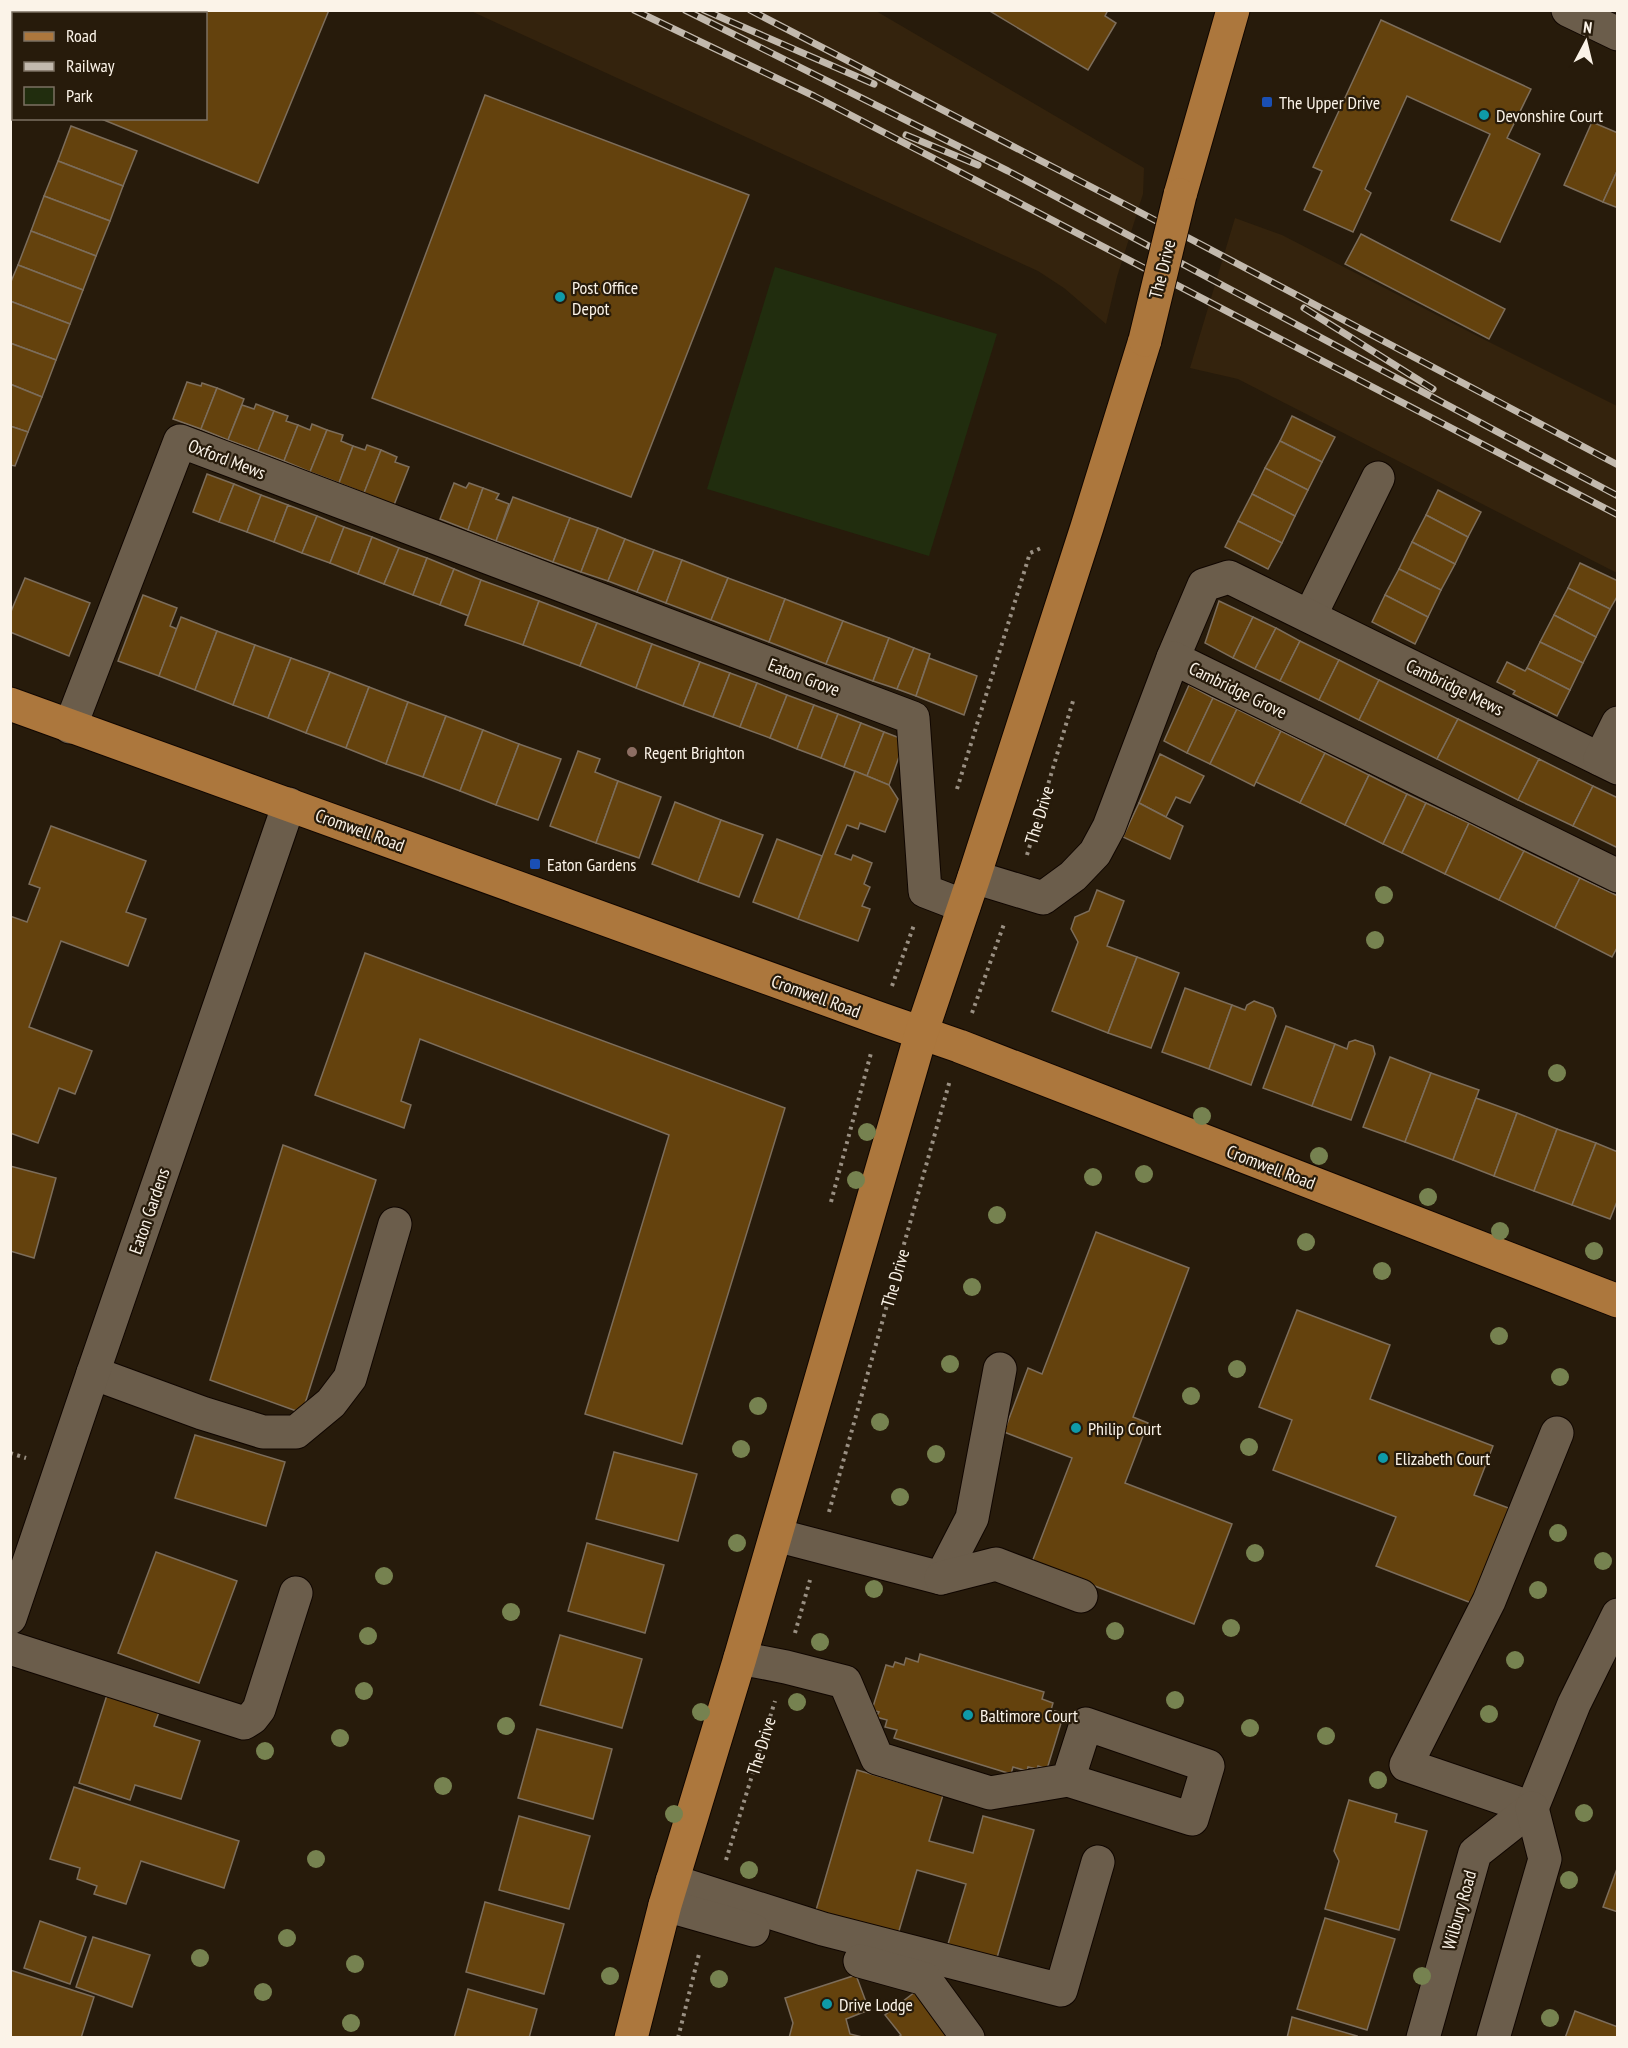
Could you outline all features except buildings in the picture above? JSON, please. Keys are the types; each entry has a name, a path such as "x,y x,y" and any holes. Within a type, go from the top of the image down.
{"main road":[{"name":"The Drive","path":"631,2037 669,1893 740,1658 921,1034 1087,527 1145,340 1180,195 1233,10"},
{"name":"Cromwell Road","path":"10,704 959,1046 1617,1301"}],"street":[{"path":"1568,10 1617,34"},
{"name":"Oxford Mews","path":"69,727 180,441 494,560"},
{"path":"1310,615 1378,478"},
{"name":"Eaton Grove","path":"494,560 913,718 926,891"},
{"name":"Cambridge Mews","path":"1173,658 1204,585 1229,577 1609,763 1617,723"},
{"name":"Cambridge Grove","path":"969,892 1017,890 1043,898 1072,876 1095,853 1109,827 1173,658 1617,876"},
{"name":"Eaton Gardens","path":"10,1618 289,804"},
{"path":"926,891 969,892"},
{"path":"93,1373 202,1413 263,1432 296,1432 331,1403 350,1378 395,1224"},
{"path":"941,1578 972,1518 1000,1369"},
{"path":"1493,2037 1545,1859 1532,1808 1406,1765 1489,1601 1557,1433"},
{"path":"776,1535 941,1578 996,1564 1081,1596"},
{"path":"10,1648 244,1723 252,1718 259,1708 296,1593"},
{"name":"Wilbury Road","path":"1423,2037 1475,1853 1532,1808 1574,1704 1617,1615"},
{"path":"740,1658 845,1682 877,1758 990,1793 1068,1780"},
{"path":"712,1906 823,1929 1061,1990 1098,1862"},
{"path":"669,1893 925,1979 968,2037"}],"path":[{"path":"957,790 1030,553 1087,527"},
{"name":"The Drive","path":"678,2037 712,1906 786,1667 959,1046 1017,890 1074,698"},
{"path":"880,1019 926,891"}],"shaded area":[{"path":"471,11 876,11 1144,168 1143,194 1117,277 1106,324 1064,288 1038,271"},
{"path":"1235,218 1282,235 1617,406 1617,573 1238,379 1190,368"}],"green space":[{"path":"775,267 997,334 929,556 707,489"}],"railway":[{"path":"634,10 814,96 1618,515"},
{"path":"685,10 1008,171 1618,496"},
{"path":"704,10 874,84"},
{"path":"750,10 1130,207 1618,465"},
{"path":"906,135 978,165"},
{"path":"1304,308 1433,389"}],"place":[{"name":"The Upper Drive","path":"1267,102"},
{"name":"Devonshire Court","path":"1484,115"},
{"name":"Post Office Depot","path":"560,297"},
{"name":"Regent Brighton","path":"632,752"},
{"name":"Eaton Gardens","path":"535,864"},
{"name":"Philip Court","path":"1076,1428"},
{"name":"Elizabeth Court","path":"1383,1458"},
{"name":"Baltimore Court","path":"968,1715"},
{"name":"Drive Lodge","path":"827,2004"}]}
